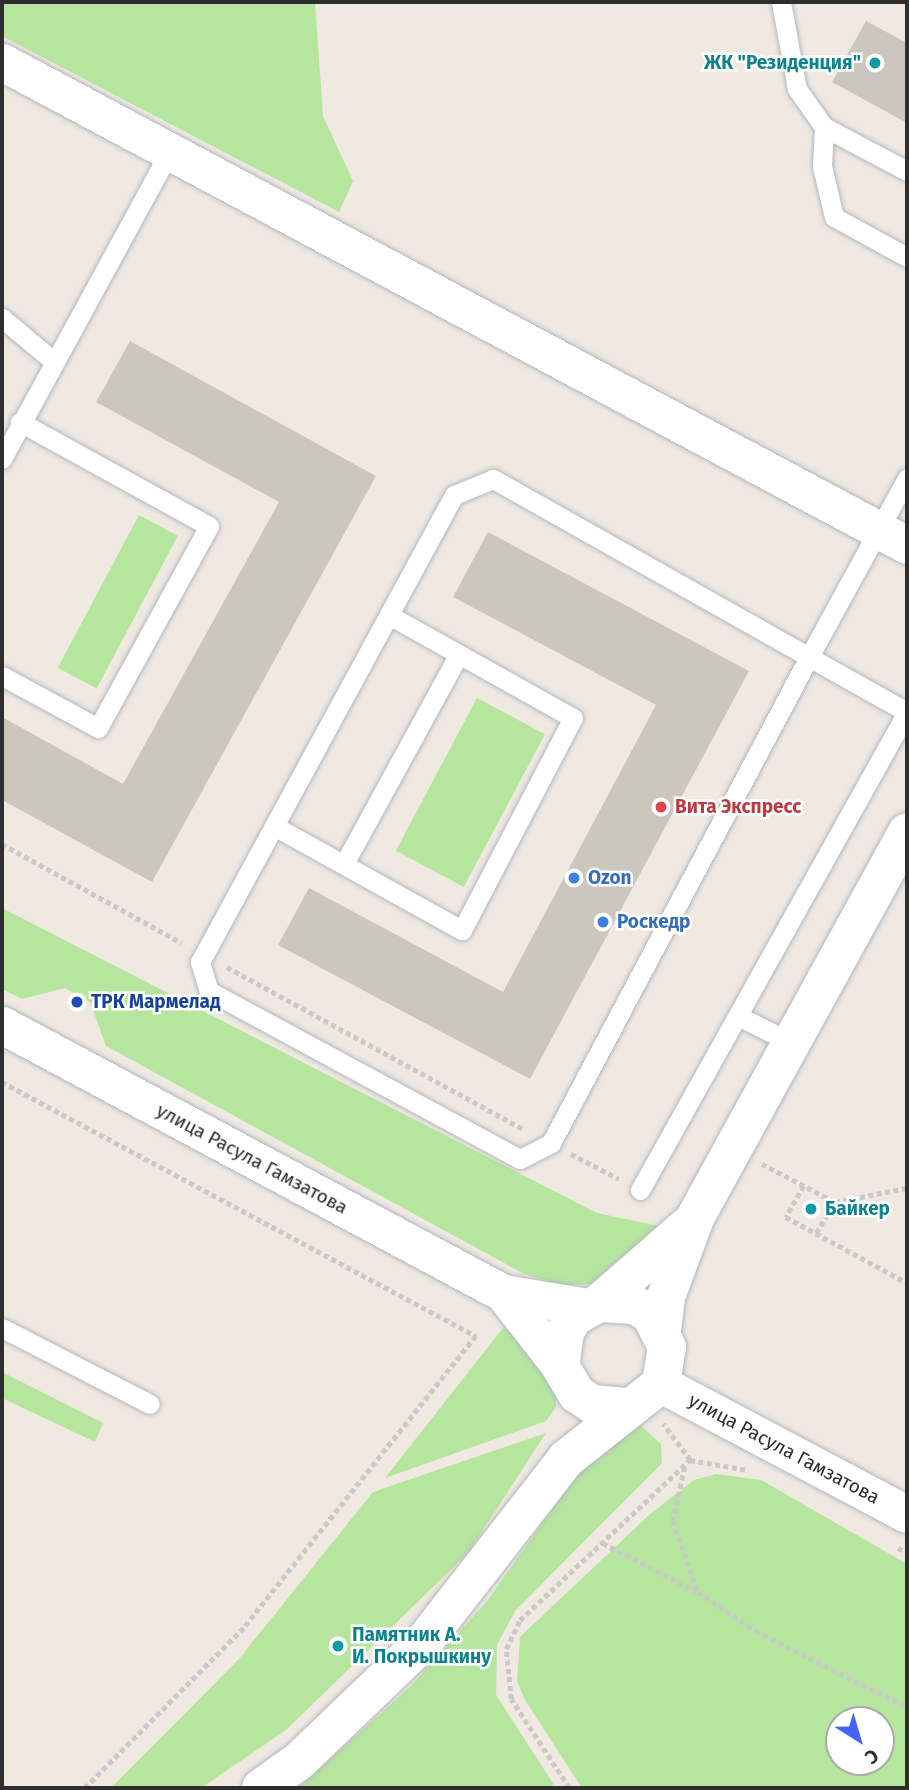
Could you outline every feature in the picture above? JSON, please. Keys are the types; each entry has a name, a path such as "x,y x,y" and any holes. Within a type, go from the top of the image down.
{"main road":[{"path":"261,1788 299,1761 426,1639 566,1459 645,1396 667,1366 662,1330 666,1297 695,1219 907,833"},
{"path":"528,1507 559,1442 565,1332 695,1219"},
{"path":"594,1305 635,1305 662,1330"},
{"path":"563,1373 592,1404 645,1396"}],"street":[{"path":"2,62 172,149 893,538"},
{"name":"улица Расула Гамзатова","path":"2,1025 503,1293 594,1305"},
{"name":"улица Расула Гамзатова","path":"503,1293 563,1373"},
{"name":"улица Расула Гамзатова","path":"645,1396 898,1529"}],"lane":[{"path":"781,2 797,89 824,127 907,171"},
{"path":"824,127 822,166 834,217 907,257"},
{"path":"2,459 52,360 172,149"},
{"path":"2,318 52,360"},
{"path":"2,676 97,728 209,526 20,422"},
{"path":"640,1190 907,712 808,657 493,479 454,495 200,962 209,990 520,1159 551,1143 808,657 893,538 907,478"},
{"path":"274,826 462,930 573,718 388,615"},
{"path":"344,864 459,654"},
{"path":"738,1016 792,1043"},
{"path":"2,1328 150,1404"}],"path":[{"path":"2,844 640,1190"},
{"path":"2,1082 476,1336 244,1628 85,1788"},
{"path":"754,1174 761,1163 835,1202 907,1188"},
{"path":"804,1186 786,1217 907,1283"},
{"path":"816,1233 835,1202"},
{"path":"645,1396 688,1462 673,1521 698,1592"},
{"path":"688,1462 754,1470"},
{"path":"569,1788 511,1699 506,1649 520,1620 688,1462"},
{"path":"898,1529 907,1552"},
{"path":"602,1543 698,1592 756,1630 907,1707"}],"green space":[{"path":"2,2 315,2 323,116 353,181 339,212 2,36"},
{"path":"139,515 178,536 97,688 58,668"},
{"path":"477,698 545,734 464,887 396,851"},
{"path":"2,908 597,1213 659,1226 592,1284 563,1285 524,1274 106,1046 90,1002 65,988 22,999 2,989"},
{"path":"503,1328 529,1342 557,1387 556,1407 546,1421 385,1478"},
{"path":"2,1372 103,1423 95,1442 2,1398"},
{"path":"639,1424 661,1444 662,1463 515,1611 497,1645 496,1695 556,1788 298,1788 410,1687 488,1600 591,1454"},
{"path":"546,1433 468,1553 286,1730 201,1788 111,1788 239,1659 373,1492"},
{"path":"716,1474 761,1480 907,1564 907,1788 582,1788 525,1700 517,1681 520,1637 650,1514 694,1480"}],"building":[{"name":"ЖК \"Резиденция\"","path":"866,21 907,43 907,123 832,82"},
{"path":"130,341 376,476 152,882 2,800 2,717 123,784 279,502 96,402"},
{"path":"488,532 749,671 530,1079 278,945 309,888 503,992 656,705 453,597"}],"place":[{"name":"ЖК \"Резиденция\"","path":"875,63"},
{"name":"Вита Экспресс","path":"661,807"},
{"name":"Ozon","path":"574,878"},
{"name":"Роскедр","path":"603,922"},
{"name":"ТРК Мармелад","path":"77,1002"},
{"name":"Байкер","path":"811,1209"},
{"name":"Памятник А. И. Покрышкину","path":"338,1646"}]}
